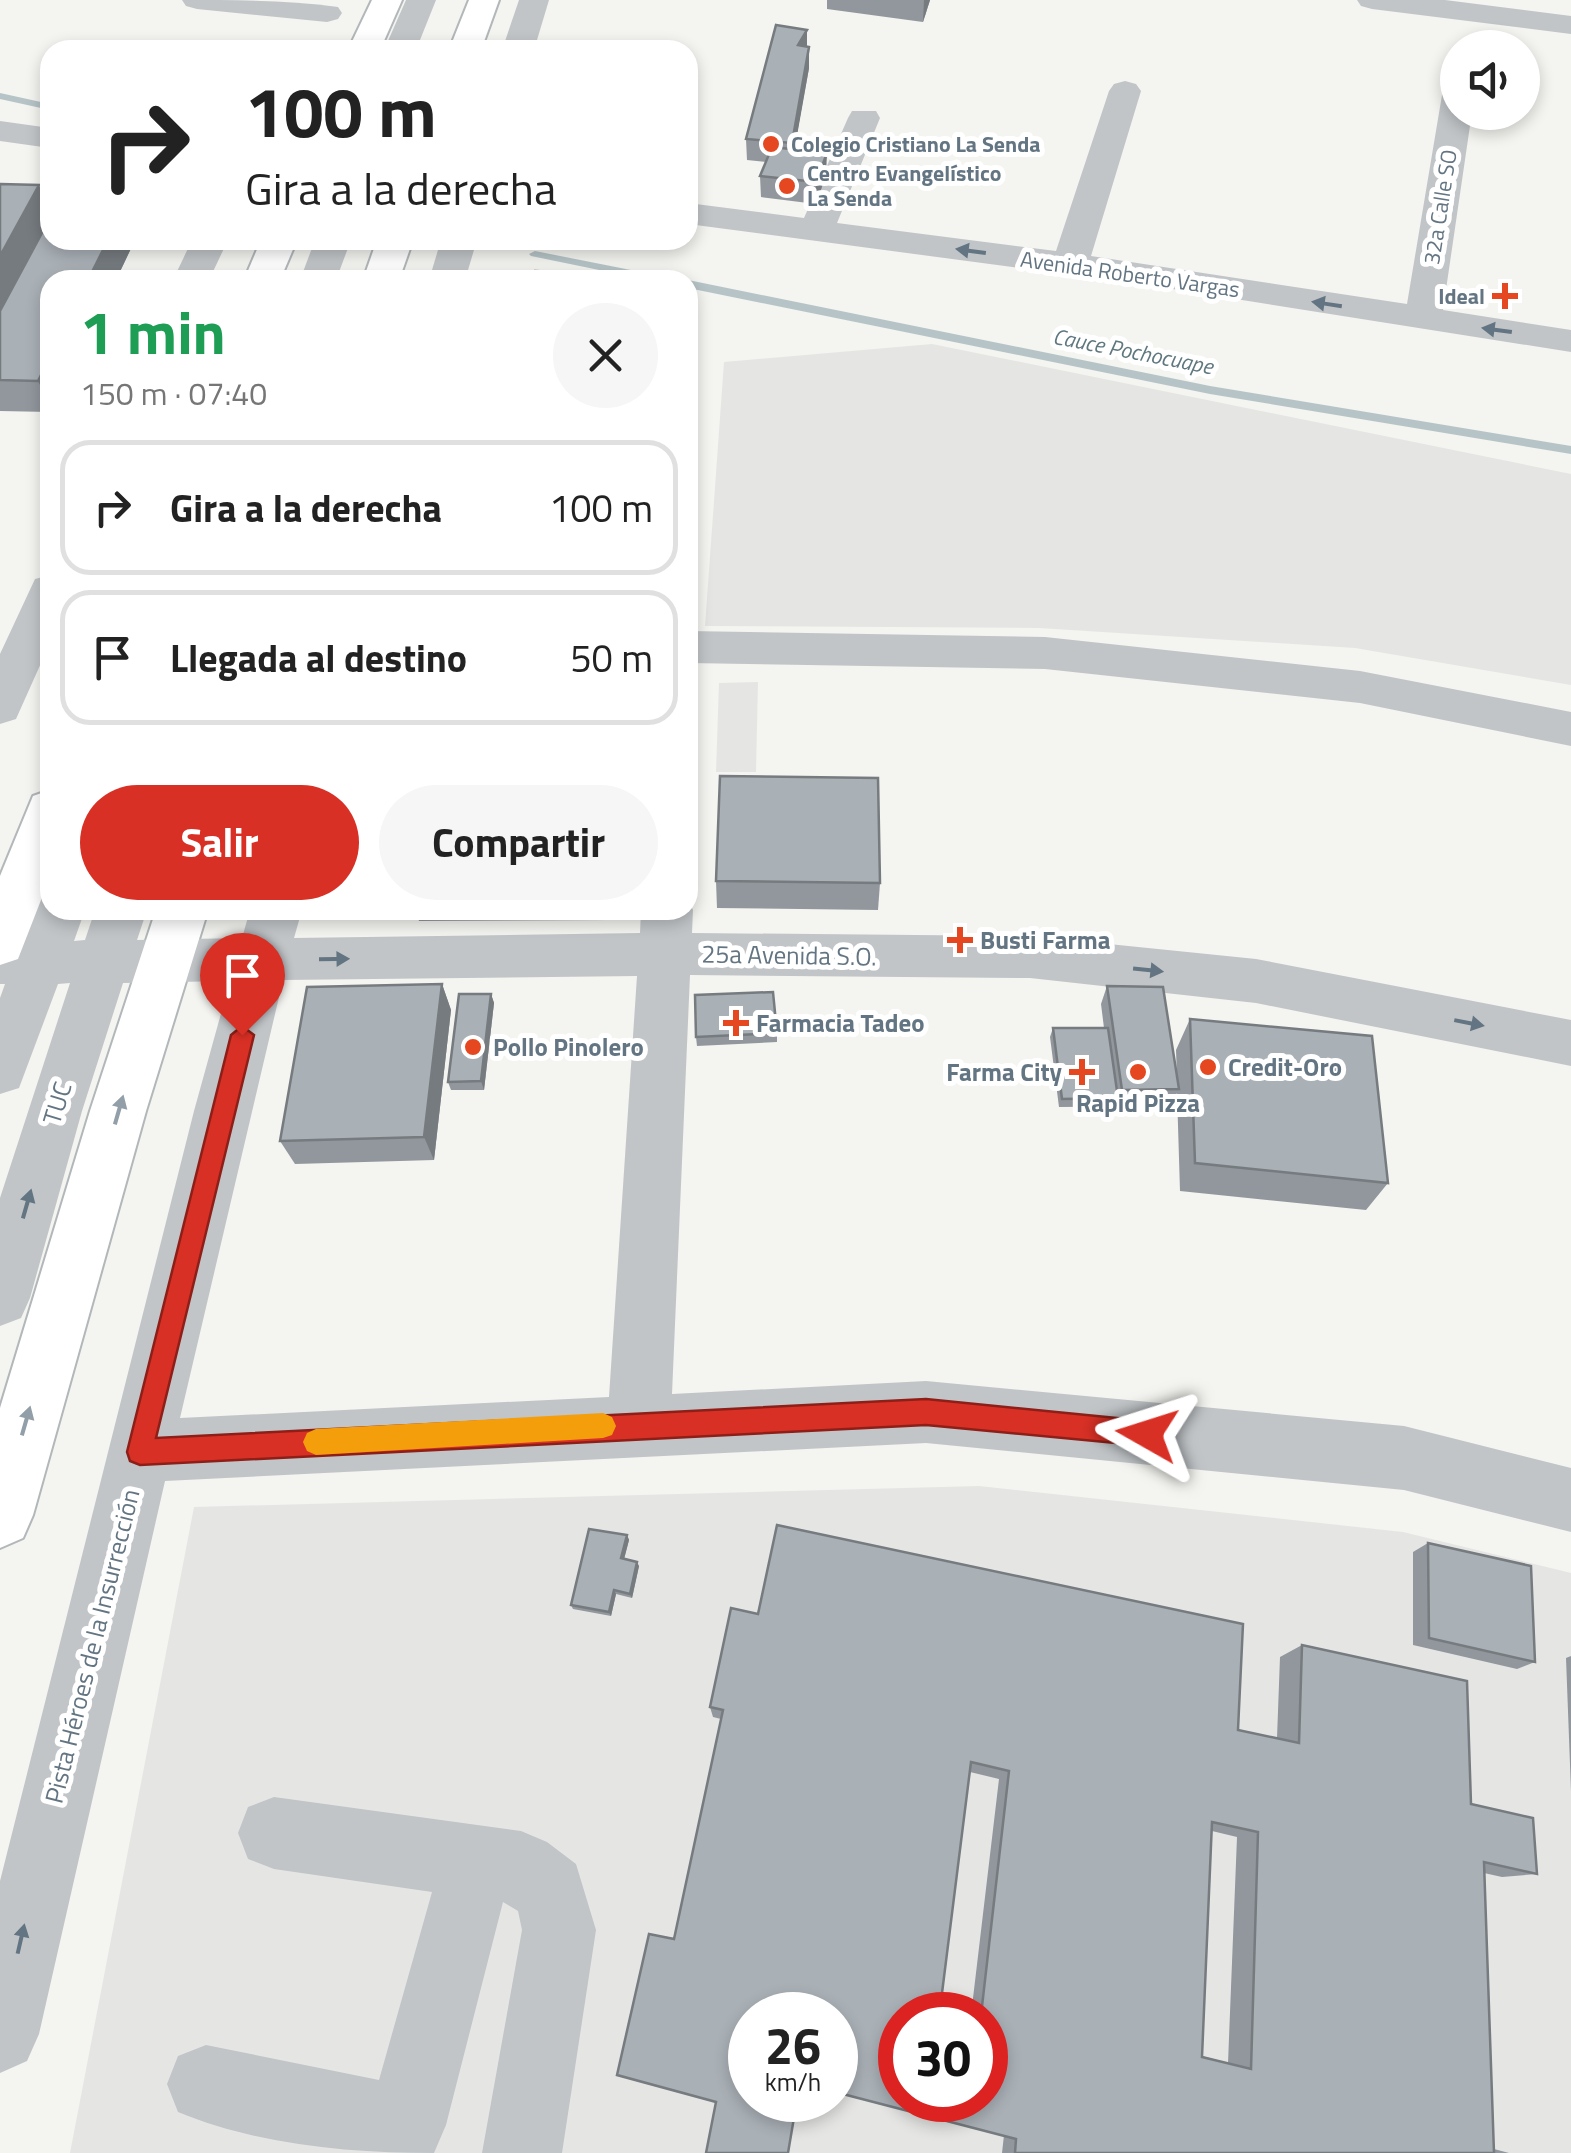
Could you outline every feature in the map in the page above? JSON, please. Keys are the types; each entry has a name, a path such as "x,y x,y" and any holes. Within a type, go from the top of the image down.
{"main road":[{"path":"369,40 387,0"},
{"path":"469,40 484,0"},
{"path":"13,956 40,849"},
{"path":"0,1515 118,1111 174,935"}],"street":[{"path":"197,0 325,17"},
{"path":"404,40 422,0"},
{"path":"424,40 441,0"},
{"path":"521,40 534,0"},
{"path":"1372,0 1472,6 1571,25"},
{"path":"1070,264 1125,90"},
{"path":"820,222 864,118"},
{"name":"32a Calle SO","path":"1423,319 1453,130"},
{"path":"0,131 40,137"},
{"name":"Avenida Roberto Vargas","path":"698,215 1070,264 1571,340"},
{"path":"0,707 40,613"},
{"path":"698,648 1046,652 1360,687 1571,729"},
{"path":"0,1072 13,956 49,920"},
{"name":"TUC","path":"0,1298 54,1111 117,920"},
{"path":"640,1424 667,932"},
{"name":"25a Avenida S.O.","path":"13,956 103,961 174,935 667,932 1030,958 1256,982 1571,1043"},
{"name":"Pista Héroes de la Insurrección","path":"0,2034 222,1110 269,935"},
{"path":"140,1452 926,1412 1404,1458 1571,1500"},
{"path":"274,1833 521,1868 550,1890 559,1930 522,2153"},
{"path":"206,2084 401,2139 477,1863"}],"shaded area":[{"path":"932,344 1571,474 1571,685 1355,648 1039,628 705,626 724,362"},
{"path":"758,682 756,772 716,772 719,683"},
{"path":"979,1486 1403,1532 1571,1573 1571,2153 70,2153 194,1507"}],"building":[{"path":"776,25 807,30 798,45 809,47 792,143 746,139"},
{"path":"772,147 827,153 816,182 760,176"},
{"path":"0,184 39,185 0,256"},
{"path":"40,237 40,250 103,250 93,270 40,270 38,381 0,380 0,311"},
{"path":"720,776 878,778 880,883 716,881"},
{"path":"442,984 424,1137 280,1141 307,987"},
{"name":"Rapid Pizza","path":"1107,986 1163,987 1179,1089 1122,1090"},
{"name":"Farmacia Tadeo","path":"773,992 777,1033 696,1037 695,995"},
{"name":"Pollo Pinolero","path":"459,994 491,994 481,1081 448,1082"},
{"path":"1190,1019 1372,1036 1388,1183 1195,1163"},
{"name":"Farma City","path":"1053,1028 1108,1028 1118,1098 1062,1099"},
{"path":"777,1525 1243,1624 1238,1730 1299,1743 1302,1645 1467,1681 1471,1804 1533,1818 1537,1874 1484,1862 1494,2153 1015,2153 1016,2139 951,2122 1008,2122 1008,1992 984,1992 1009,1771 971,1762 942,1992 878,1992 878,2103 858,2098 858,1992 728,1992 728,2122 793,2122 788,2153 706,2153 716,2102 617,2075 649,1934 674,1939 723,1710 710,1707 731,1608 758,1614","holes":["1212,1822 1258,1832 1251,2069 1202,2057"]},
{"path":"589,1529 627,1535 621,1558 637,1562 630,1594 614,1590 609,1612 571,1605"},
{"path":"1428,1543 1531,1566 1535,1662 1429,1638"}],"waterway":[{"name":"Cauce Pochocuape","path":"0,96 40,105"},
{"name":"Cauce Pochocuape","path":"535,254 616,270"},
{"name":"Cauce Pochocuape","path":"698,286 1210,390 1571,450"}],"slow traffic":[{"path":"316,1442 603,1426"}],"place":[{"name":"Colegio Cristiano La Senda","path":"771,144"},
{"name":"Centro Evangelístico La Senda","path":"787,186"},
{"name":"Ideal","path":"1505,296"},
{"name":"Busti Farma","path":"960,940"},
{"name":"Farmacia Tadeo","path":"736,1023"},
{"name":"Pollo Pinolero","path":"473,1047"},
{"name":"Credit-Oro","path":"1208,1067"},
{"name":"Farma City","path":"1082,1072"},
{"name":"Rapid Pizza","path":"1138,1072"}],"route":[{"path":"242,1035 140,1452 926,1412 1147,1434"}]}
